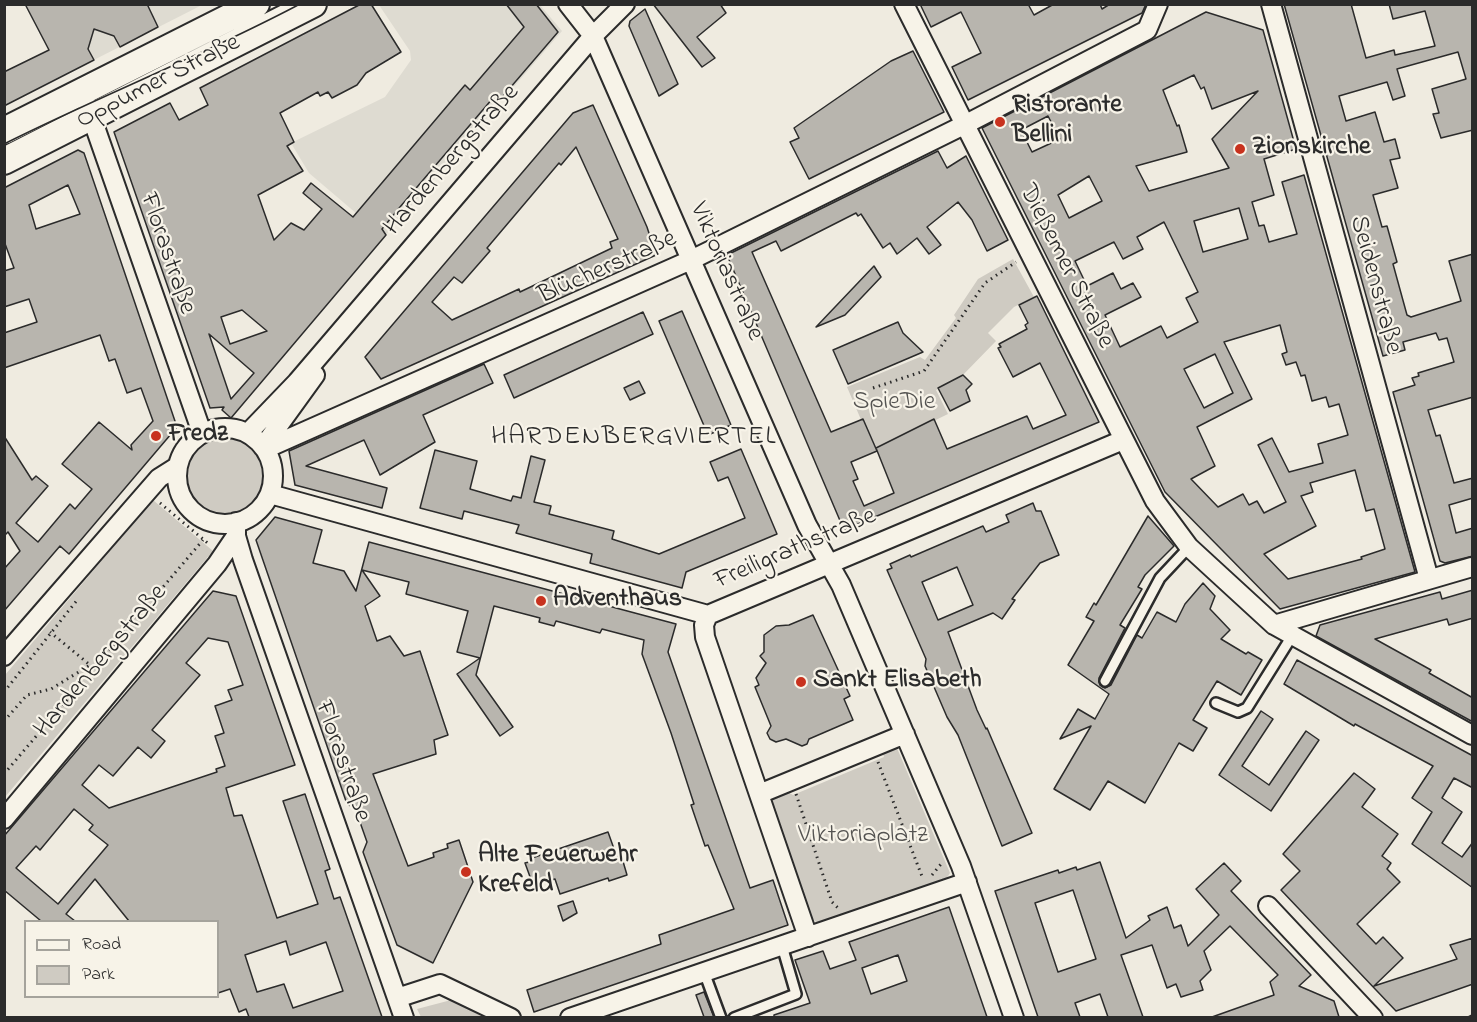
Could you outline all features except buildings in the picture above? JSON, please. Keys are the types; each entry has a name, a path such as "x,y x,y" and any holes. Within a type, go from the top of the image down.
{"main road":[{"name":"Oppumer Straße","path":"4,131 256,4"},
{"name":"Oppumer Straße","path":"4,161 313,4"}],"street":[{"name":"Viktoriastraße","path":"568,4 593,36 693,259 807,525 828,564"},
{"name":"Hardenbergstraße","path":"248,434 321,353 593,36 625,4"},
{"name":"Dießemer Straße","path":"904,4 966,124 1029,256 1155,501 1189,547 1274,626 1473,735"},
{"name":"Blücherstraße","path":"264,448 693,259 966,124 1147,30 1158,4"},
{"name":"Seidenstraße","path":"1271,4 1429,579"},
{"name":"Florastraße","path":"82,91 202,434"},
{"name":"Hardenbergstraße","path":"264,448 314,380 321,353"},
{"path":"236,529 212,521 191,510 182,497 177,482 178,466 191,442 202,434 225,428 248,434 264,448 271,463 273,478 270,494"},
{"name":"Freiligrathstraße","path":"270,494 708,615 1124,440"},
{"path":"4,656 159,478 178,466"},
{"name":"Hardenbergstraße","path":"4,819 223,556 236,529 262,507 270,494"},
{"name":"Florastraße","path":"236,529 404,1017"},
{"path":"828,564 841,585 967,882 1014,1017"},
{"path":"1274,626 1473,567"},
{"path":"708,615 704,625 705,637 808,937"},
{"path":"759,794 905,734"},
{"path":"570,1017 967,882"},
{"path":"1268,906 1373,1017"},
{"path":"398,998 440,984 512,1017"}],"lane":[{"path":"1105,681 1160,578 1189,547"},
{"path":"1216,703 1238,712 1247,708 1292,636"},
{"path":"734,1017 796,994 782,946"},
{"path":"704,972 721,1017"}],"path":[{"path":"873,388 924,371 985,283 1029,256"},
{"path":"153,512 160,503 223,556"},
{"path":"4,774 203,540"},
{"path":"4,692 50,632 80,598"},
{"path":"50,632 95,669"},
{"path":"4,721 27,695 51,689 90,665"},
{"path":"872,748 923,878 919,883"},
{"path":"792,781 832,902 838,909 844,909"},
{"path":"932,875 941,864"}],"shaded area":[{"path":"48,5 202,5 80,67"},
{"path":"379,5 540,5 562,31 384,237 309,173 291,143 385,97 411,60 410,51"}],"green space":[{"name":"SpieDie","path":"1013,259 1034,297 1014,307 988,333 996,341 961,377 936,390 948,414 874,450 847,387 920,357 925,360 956,318 954,315 978,279"},
{"path":"224,436 239,439 252,447 260,460 263,475 260,490 252,503 239,511 224,514 209,511 196,503 188,490 185,475 188,460 196,447 209,439"},
{"path":"153,500 213,551 5,797 5,675"},
{"name":"Viktoriaplatz","path":"892,747 897,748 950,873 944,882 937,885 935,882 817,923 811,917 772,802 774,797 786,791 793,795 884,757 882,751"},
{"path":"455,999 500,1017 421,1017 417,1009"}],"tram line":[{"path":"4,144 300,4"},
{"path":"1466,1018 1472,1015"}],"place":[{"name":"Ristorante Bellini","path":"1000,122"},
{"name":"Zionskirche","path":"1240,149"},
{"name":"Fredz","path":"156,436"},
{"name":"Adventhaus","path":"541,601"},
{"name":"Sankt Elisabeth","path":"801,682"},
{"name":"Alte Feuerwehr Krefeld","path":"466,872"}],"district":[{"name":"HARDENBERGVIERTEL","path":"634,439"}]}
